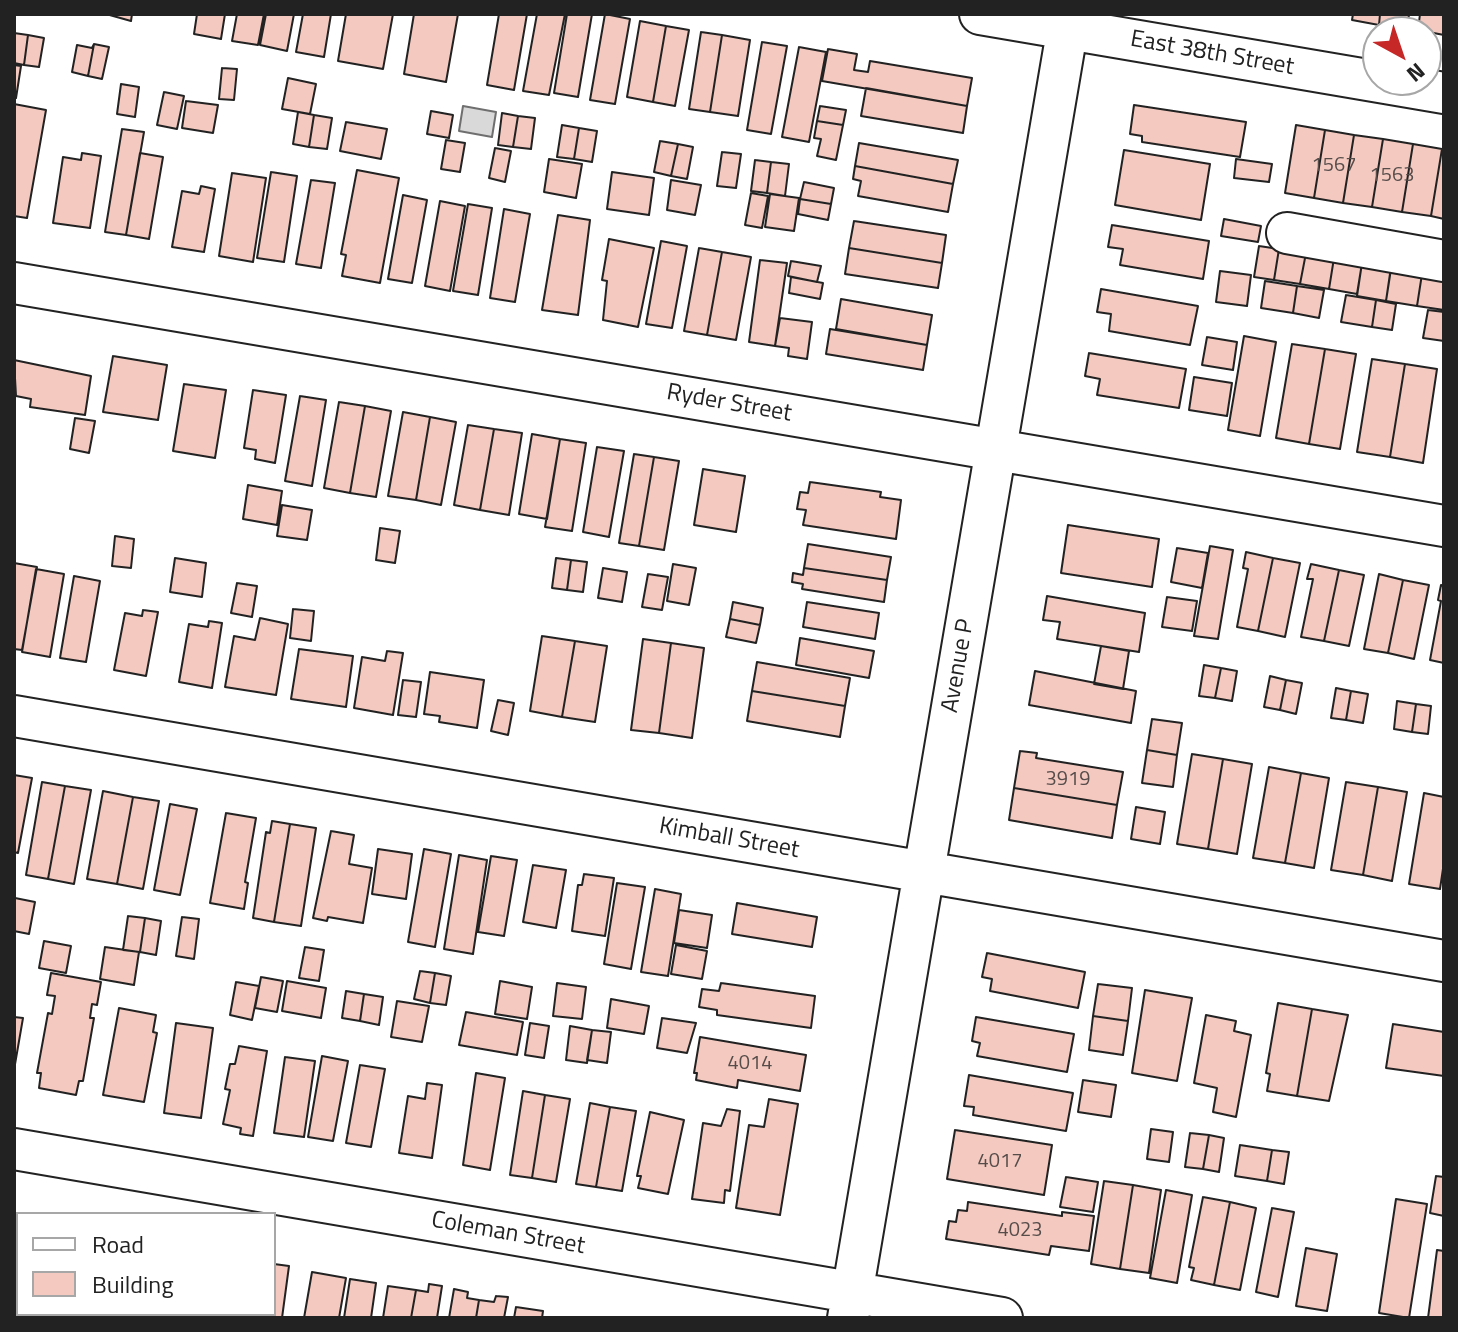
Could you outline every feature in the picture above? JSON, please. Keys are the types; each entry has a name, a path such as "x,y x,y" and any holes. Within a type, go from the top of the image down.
{"street":[{"name":"East 38th Street","path":"980,14 1069,22 1444,93"},
{"name":"Avenue P","path":"850,1306 1069,22"},
{"path":"1287,233 1444,261"},
{"name":"Ryder Street","path":"14,283 1444,526"},
{"name":"Kimball Street","path":"14,716 1444,961"},
{"name":"Coleman Street","path":"14,1149 850,1306 1002,1318"}],"shaded area":[{"path":"463,106 496,112 492,137 459,131"}],"building":[{"path":"106,14 132,14 131,21"},
{"path":"197,14 225,14 221,39 194,34"},
{"path":"237,14 264,14 258,45 232,41"},
{"path":"266,14 294,14 287,51 260,45"},
{"path":"303,14 331,14 324,57 296,52"},
{"path":"346,14 393,14 383,69 338,61"},
{"path":"414,14 458,14 446,82 404,74"},
{"path":"499,14 527,14 514,90 487,85"},
{"path":"537,14 565,14 549,95 523,91"},
{"path":"567,14 592,14 578,97 554,93"},
{"path":"605,14 630,19 615,104 590,100"},
{"path":"1353,14 1380,14 1362,16 1362,22 1352,20"},
{"path":"1380,14 1409,14 1409,16"},
{"path":"1444,14 1444,35 1442,16 1420,16"},
{"path":"640,21 666,26 653,102 627,97"},
{"path":"666,26 689,30 675,106 653,102"},
{"path":"701,32 722,35 710,112 689,109"},
{"path":"14,33 28,35 24,65 14,63"},
{"path":"28,35 44,38 39,67 24,65"},
{"path":"722,35 750,40 738,116 710,112"},
{"path":"762,42 787,46 771,134 747,130"},
{"path":"94,44 109,47 102,79 88,76"},
{"path":"94,44 88,76 72,72 77,45 92,48"},
{"path":"799,47 826,52 809,142 782,137"},
{"path":"828,49 857,54 854,70 868,72 870,61 972,78 967,106 822,81"},
{"path":"14,65 21,66 16,98 14,97"},
{"path":"222,68 237,69 234,100 219,99"},
{"path":"288,78 316,84 310,114 282,109"},
{"path":"121,84 139,87 135,117 117,114"},
{"path":"866,88 967,106 963,133 861,116"},
{"path":"164,92 184,96 177,129 157,125"},
{"path":"186,101 218,105 213,133 182,128"},
{"path":"14,104 46,110 27,218 14,216"},
{"path":"1134,105 1246,122 1240,157 1142,142 1142,136 1130,134"},
{"path":"820,106 846,110 843,125 817,121"},
{"path":"431,111 453,115 449,138 427,134"},
{"path":"298,112 314,115 309,147 293,144"},
{"path":"502,113 518,116 513,147 498,145"},
{"path":"314,115 332,118 327,149 309,147"},
{"path":"518,116 535,118 531,149 513,147"},
{"path":"817,121 843,125 836,160 817,156 821,139 814,138"},
{"path":"346,122 387,129 381,159 340,151"},
{"path":"562,125 579,128 574,159 557,157"},
{"path":"1296,125 1325,130 1314,198 1285,193"},
{"path":"579,128 597,131 592,162 574,159"},
{"path":"122,129 144,132 126,235 105,232"},
{"path":"1325,130 1354,135 1343,203 1314,198"},
{"path":"1354,135 1383,139 1372,207 1343,203"},
{"path":"1383,139 1413,144 1402,212 1372,207"},
{"path":"446,140 465,143 460,172 441,169"},
{"path":"660,141 678,144 671,176 654,172"},
{"path":"859,143 958,160 953,184 855,166"},
{"path":"678,144 693,147 687,179 671,176"},
{"path":"1413,144 1442,149 1431,216 1402,212"},
{"path":"495,148 511,151 505,182 489,178"},
{"path":"1444,149 1444,219 1431,216"},
{"path":"1124,150 1210,164 1201,220 1115,205"},
{"path":"722,152 741,154 736,188 717,186"},
{"path":"82,153 101,156 90,228 53,223 63,157 81,160"},
{"path":"140,153 163,157 149,239 126,235"},
{"path":"549,159 582,164 576,198 544,192"},
{"path":"1236,159 1272,164 1269,182 1234,178"},
{"path":"755,160 771,162 767,193 751,191"},
{"path":"771,162 789,164 785,196 767,193"},
{"path":"855,166 953,184 948,212 858,196 861,181 853,179"},
{"path":"357,170 399,178 380,283 342,276 346,255 341,254"},
{"path":"271,172 297,176 284,262 257,258"},
{"path":"612,172 654,178 649,215 607,209"},
{"path":"232,173 266,178 253,262 219,256"},
{"path":"311,180 335,183 321,268 296,264"},
{"path":"671,180 701,185 695,215 667,210"},
{"path":"804,182 834,188 831,204 800,199"},
{"path":"201,186 215,189 204,252 172,247 182,191 199,194"},
{"path":"751,193 768,196 762,228 745,225"},
{"path":"770,194 799,198 794,231 765,227"},
{"path":"403,195 427,200 412,283 388,279"},
{"path":"800,199 831,204 828,220 798,214"},
{"path":"440,201 465,206 450,291 425,286"},
{"path":"468,204 492,208 478,295 453,291"},
{"path":"504,209 530,214 515,302 490,298"},
{"path":"558,215 590,220 578,315 542,310"},
{"path":"1224,219 1261,226 1258,242 1221,236"},
{"path":"854,221 946,235 942,263 849,248"},
{"path":"1112,225 1209,241 1203,279 1120,265 1123,249 1108,247"},
{"path":"609,239 654,248 638,327 603,320 607,281 602,280"},
{"path":"661,241 687,246 672,328 646,324"},
{"path":"1259,246 1279,249 1274,280 1254,277"},
{"path":"699,248 722,252 707,335 684,331"},
{"path":"849,248 942,263 938,288 845,274"},
{"path":"1279,249 1306,253 1300,284 1274,280"},
{"path":"722,252 751,257 736,340 707,335"},
{"path":"1306,253 1334,258 1329,289 1300,284"},
{"path":"1334,258 1362,263 1357,294 1329,289"},
{"path":"760,260 787,263 775,346 749,342"},
{"path":"791,261 821,266 817,282 788,276"},
{"path":"1362,263 1391,267 1386,301 1357,296"},
{"path":"1391,269 1422,274 1417,306 1386,301"},
{"path":"1220,271 1251,275 1247,306 1216,302"},
{"path":"1422,274 1444,278 1444,310 1417,306"},
{"path":"791,277 823,283 820,299 789,293"},
{"path":"1265,281 1297,286 1293,313 1261,308"},
{"path":"1297,286 1324,290 1319,318 1293,313"},
{"path":"1101,289 1198,306 1190,345 1109,331 1111,314 1097,312"},
{"path":"1346,295 1376,300 1372,327 1341,322"},
{"path":"841,299 932,315 927,345 836,329"},
{"path":"1376,300 1396,304 1392,330 1372,327"},
{"path":"1428,310 1444,312 1444,341 1423,338"},
{"path":"780,318 812,322 807,359 788,356 789,348 775,346"},
{"path":"830,329 927,345 923,370 826,354"},
{"path":"1244,336 1276,342 1260,436 1228,430"},
{"path":"1207,337 1237,342 1233,370 1202,365"},
{"path":"1292,344 1325,349 1309,444 1276,438"},
{"path":"1325,349 1356,354 1340,449 1309,444"},
{"path":"1089,353 1186,369 1179,408 1097,395 1100,379 1085,376"},
{"path":"113,356 167,365 158,420 103,412"},
{"path":"1372,359 1405,364 1390,457 1357,452"},
{"path":"14,360 91,376 85,415 30,407 31,399 16,396"},
{"path":"1405,364 1437,369 1423,463 1390,457"},
{"path":"1194,377 1232,383 1227,416 1189,410"},
{"path":"184,384 226,390 215,458 173,451"},
{"path":"253,390 286,395 275,463 255,459 256,450 244,448"},
{"path":"300,396 326,400 312,486 285,481"},
{"path":"339,402 365,406 350,493 324,488"},
{"path":"365,406 391,411 376,497 350,493"},
{"path":"403,412 430,417 416,500 388,496"},
{"path":"430,417 456,422 441,505 416,500"},
{"path":"75,418 95,421 89,453 70,449"},
{"path":"468,425 494,429 480,510 454,505"},
{"path":"494,429 522,433 509,515 480,510"},
{"path":"532,434 560,439 547,519 519,514"},
{"path":"560,439 586,443 572,531 545,527"},
{"path":"597,447 624,451 609,537 583,532"},
{"path":"634,454 654,457 639,546 619,543"},
{"path":"654,457 679,461 664,550 639,546"},
{"path":"703,469 745,476 736,532 694,525"},
{"path":"810,482 881,492 880,497 901,500 896,539 803,525 806,510 797,509 800,492 808,493"},
{"path":"248,485 282,491 277,525 243,519"},
{"path":"282,505 312,510 307,540 277,536"},
{"path":"1068,525 1159,539 1152,587 1061,573"},
{"path":"380,528 400,531 395,563 376,560"},
{"path":"115,536 134,539 131,568 112,566"},
{"path":"808,544 891,557 887,580 804,568"},
{"path":"1210,546 1233,550 1218,639 1194,636"},
{"path":"1177,548 1208,553 1202,588 1171,582"},
{"path":"1246,552 1273,558 1258,631 1237,627 1248,569 1243,568"},
{"path":"175,558 206,563 202,597 170,592"},
{"path":"556,558 571,560 567,590 552,588"},
{"path":"1273,558 1300,563 1285,637 1258,631"},
{"path":"571,560 587,562 583,592 567,590"},
{"path":"14,563 37,567 22,650 14,649"},
{"path":"673,564 696,568 689,605 667,601"},
{"path":"1311,564 1339,570 1324,641 1301,637 1313,579 1307,579"},
{"path":"603,568 627,572 622,602 598,598"},
{"path":"804,568 887,580 884,602 802,589 803,584 792,582 793,573 803,575"},
{"path":"36,569 64,574 50,657 22,652"},
{"path":"1339,570 1364,575 1349,646 1324,641"},
{"path":"648,574 668,577 662,610 642,607"},
{"path":"1379,574 1403,580 1388,653 1364,649"},
{"path":"74,576 100,581 86,662 60,658"},
{"path":"1403,580 1429,585 1414,659 1388,653"},
{"path":"237,583 257,586 252,617 231,613"},
{"path":"1441,585 1444,586 1444,663 1430,660"},
{"path":"1047,596 1145,613 1139,652 1057,639 1060,622 1043,620"},
{"path":"1167,597 1197,601 1192,631 1162,627"},
{"path":"733,602 763,608 760,625 730,619"},
{"path":"807,602 879,613 875,639 803,627"},
{"path":"293,609 314,611 311,641 290,638"},
{"path":"143,610 158,612 146,676 114,670 125,613 142,616"},
{"path":"260,618 288,624 276,695 225,687 234,636 255,640"},
{"path":"730,619 760,625 756,643 726,637"},
{"path":"209,621 222,623 212,688 179,682 189,624 208,627"},
{"path":"542,636 575,641 562,717 530,711"},
{"path":"800,638 874,651 869,678 796,665"},
{"path":"643,639 671,643 659,733 631,730"},
{"path":"575,641 607,646 595,722 562,717"},
{"path":"671,643 704,648 692,738 659,733"},
{"path":"1101,646 1129,651 1123,689 1094,684"},
{"path":"299,649 353,656 346,707 291,699"},
{"path":"387,651 403,653 393,715 354,708 362,657 385,661"},
{"path":"757,662 850,678 845,706 752,691"},
{"path":"1204,665 1221,668 1215,698 1199,696"},
{"path":"1221,668 1237,671 1232,701 1215,698"},
{"path":"1035,671 1136,691 1131,723 1029,705"},
{"path":"430,672 484,680 477,728 439,722 440,716 424,714"},
{"path":"1270,676 1286,680 1280,710 1264,707"},
{"path":"403,680 421,682 416,717 398,715"},
{"path":"1286,680 1302,683 1296,714 1280,710"},
{"path":"1336,688 1351,691 1346,720 1331,718"},
{"path":"752,691 845,706 840,737 747,721"},
{"path":"1351,691 1368,694 1363,723 1346,720"},
{"path":"498,700 514,703 508,735 491,731"},
{"path":"1397,701 1416,704 1412,732 1394,729"},
{"path":"1416,704 1431,706 1428,734 1412,732"},
{"path":"1152,719 1182,723 1177,755 1147,750"},
{"path":"1147,750 1177,755 1173,787 1142,783"},
{"path":"1020,751 1037,753 1036,758 1123,772 1117,805 1014,788"},
{"path":"1192,754 1223,759 1208,849 1177,844"},
{"path":"1223,759 1252,764 1237,854 1208,849"},
{"path":"1269,767 1301,773 1285,863 1253,858"},
{"path":"1301,773 1329,778 1314,868 1285,863"},
{"path":"14,775 32,778 18,853 14,852"},
{"path":"42,782 65,786 48,879 26,875"},
{"path":"1346,782 1378,787 1363,875 1331,870"},
{"path":"65,786 91,790 74,884 48,879"},
{"path":"1378,787 1407,792 1392,881 1363,875"},
{"path":"1014,788 1117,805 1112,838 1009,820"},
{"path":"103,791 133,797 117,884 87,879"},
{"path":"1424,793 1444,797 1444,862 1440,889 1409,884"},
{"path":"133,797 159,801 143,889 117,884"},
{"path":"170,804 197,809 180,895 154,890"},
{"path":"1136,807 1165,812 1160,844 1131,839"},
{"path":"226,813 256,818 245,882 248,883 244,909 210,903"},
{"path":"272,821 290,824 274,922 253,918 266,832 270,833"},
{"path":"290,824 316,828 301,926 274,922"},
{"path":"331,831 354,835 349,864 372,868 363,923 328,917 327,921 313,918"},
{"path":"378,849 412,854 406,899 372,894"},
{"path":"424,849 451,854 435,947 408,942"},
{"path":"459,855 487,860 473,954 444,949"},
{"path":"491,856 517,860 504,936 478,932"},
{"path":"533,865 566,870 556,928 523,922"},
{"path":"584,874 614,878 605,936 572,931 578,885 582,885"},
{"path":"617,883 645,887 631,969 604,964"},
{"path":"655,889 681,894 668,976 641,972"},
{"path":"15,898 35,902 29,934 14,931"},
{"path":"737,903 817,917 812,947 732,934"},
{"path":"679,910 712,915 707,948 674,943"},
{"path":"128,916 145,918 140,952 123,950"},
{"path":"182,917 199,919 194,959 176,956"},
{"path":"145,918 161,921 156,955 140,952"},
{"path":"44,941 71,946 66,973 39,968"},
{"path":"676,945 707,951 702,979 671,974"},
{"path":"105,947 139,952 134,985 100,979"},
{"path":"305,947 324,950 319,981 299,978"},
{"path":"987,953 1085,972 1078,1008 990,991 992,979 982,977"},
{"path":"420,971 435,973 430,1003 414,999"},
{"path":"51,973 101,982 97,1005 92,1004 90,1018 94,1018 83,1081 79,1081 76,1095 39,1088 41,1073 37,1073 48,1013 52,1014 55,996 47,995"},
{"path":"435,973 451,976 446,1005 430,1003"},
{"path":"261,977 283,981 277,1012 255,1008"},
{"path":"287,981 326,988 321,1018 282,1011"},
{"path":"500,981 532,987 527,1019 495,1014"},
{"path":"236,982 259,986 252,1020 230,1015"},
{"path":"557,983 586,987 582,1019 553,1016"},
{"path":"721,983 815,996 811,1028 717,1015 717,1010 699,1007 702,989 719,991"},
{"path":"1098,984 1132,988 1128,1021 1093,1016"},
{"path":"1145,990 1192,998 1177,1081 1132,1073"},
{"path":"346,991 364,994 360,1021 342,1018"},
{"path":"364,994 383,997 379,1025 360,1021"},
{"path":"611,999 649,1006 644,1034 607,1028"},
{"path":"397,1001 429,1006 422,1042 391,1037"},
{"path":"1278,1003 1312,1009 1297,1096 1267,1091 1270,1074 1266,1073"},
{"path":"119,1008 156,1015 153,1032 157,1033 144,1102 103,1095"},
{"path":"1312,1009 1348,1015 1329,1101 1297,1096"},
{"path":"466,1012 523,1022 517,1055 459,1045"},
{"path":"1206,1015 1236,1021 1234,1031 1251,1035 1236,1117 1213,1112 1217,1088 1194,1083"},
{"path":"1093,1016 1128,1021 1123,1055 1089,1050"},
{"path":"14,1017 23,1018 14,1070"},
{"path":"976,1017 1074,1034 1067,1072 977,1056 980,1043 972,1041"},
{"path":"662,1018 696,1023 687,1053 657,1048"},
{"path":"176,1023 213,1028 201,1118 164,1113"},
{"path":"530,1023 549,1026 544,1058 525,1055"},
{"path":"1393,1024 1444,1032 1444,1076 1386,1068"},
{"path":"570,1026 592,1030 587,1063 566,1060"},
{"path":"592,1030 611,1032 607,1063 587,1060"},
{"path":"700,1037 806,1055 800,1091 738,1080 737,1088 696,1080 697,1073 694,1073"},
{"path":"239,1046 267,1051 253,1136 240,1134 241,1128 223,1124 230,1090 225,1089 230,1064 235,1064"},
{"path":"322,1056 348,1061 333,1141 308,1137"},
{"path":"285,1057 315,1061 304,1137 274,1133"},
{"path":"360,1065 385,1069 371,1147 346,1143"},
{"path":"476,1073 505,1078 490,1170 463,1165"},
{"path":"969,1075 1073,1093 1066,1131 973,1115 974,1107 964,1106"},
{"path":"1083,1080 1116,1085 1111,1117 1078,1112"},
{"path":"427,1083 442,1085 432,1158 399,1153 408,1096 425,1099"},
{"path":"523,1091 545,1095 532,1178 510,1175"},
{"path":"545,1095 570,1099 556,1182 532,1178"},
{"path":"769,1099 798,1104 780,1215 736,1208 749,1125 764,1127"},
{"path":"590,1103 610,1107 596,1187 576,1184"},
{"path":"610,1107 636,1111 622,1191 596,1187"},
{"path":"727,1109 740,1111 730,1191 725,1190 724,1203 692,1199 703,1123 721,1126"},
{"path":"650,1112 684,1120 668,1194 638,1188 641,1176 637,1176"},
{"path":"1151,1129 1173,1132 1169,1162 1147,1159"},
{"path":"955,1130 1052,1145 1044,1195 947,1179"},
{"path":"1190,1133 1209,1135 1203,1169 1185,1167"},
{"path":"1209,1135 1224,1138 1219,1172 1203,1169"},
{"path":"1240,1145 1272,1150 1267,1181 1235,1176"},
{"path":"1272,1150 1289,1152 1284,1184 1267,1181"},
{"path":"1436,1176 1444,1177 1444,1216 1430,1213"},
{"path":"1066,1177 1098,1182 1093,1212 1060,1207"},
{"path":"1104,1181 1133,1185 1120,1269 1091,1264"},
{"path":"1133,1185 1161,1190 1149,1273 1120,1269"},
{"path":"1166,1190 1192,1195 1177,1283 1150,1278"},
{"path":"1203,1197 1230,1202 1214,1285 1191,1280 1194,1268 1189,1267"},
{"path":"1396,1199 1427,1204 1409,1318 1379,1313"},
{"path":"968,1202 1062,1216 1062,1212 1094,1216 1089,1251 1051,1246 1049,1255 946,1239 949,1221 956,1222 958,1210 967,1211"},
{"path":"1230,1202 1256,1208 1240,1290 1214,1285"},
{"path":"1272,1208 1294,1212 1278,1297 1256,1292"},
{"path":"1306,1248 1337,1254 1327,1311 1296,1306"},
{"path":"1437,1250 1444,1251 1444,1318 1428,1318"},
{"path":"276,1264 289,1266 282,1318 250,1318 276,1316"},
{"path":"312,1272 346,1278 339,1318 304,1318"},
{"path":"350,1279 376,1283 371,1318 344,1318"},
{"path":"429,1284 442,1286 437,1318 411,1318 416,1290 428,1292"},
{"path":"388,1286 416,1290 411,1318 383,1318"},
{"path":"454,1289 468,1292 467,1298 479,1300 476,1318 449,1318"},
{"path":"496,1296 508,1297 504,1318 476,1318 479,1300 494,1302"},
{"path":"516,1307 543,1311 542,1318 514,1318"},
{"path":"108,1316 142,1316 142,1318"},
{"path":"154,1316 190,1316 190,1318"},
{"path":"204,1316 242,1316 241,1318"}]}
